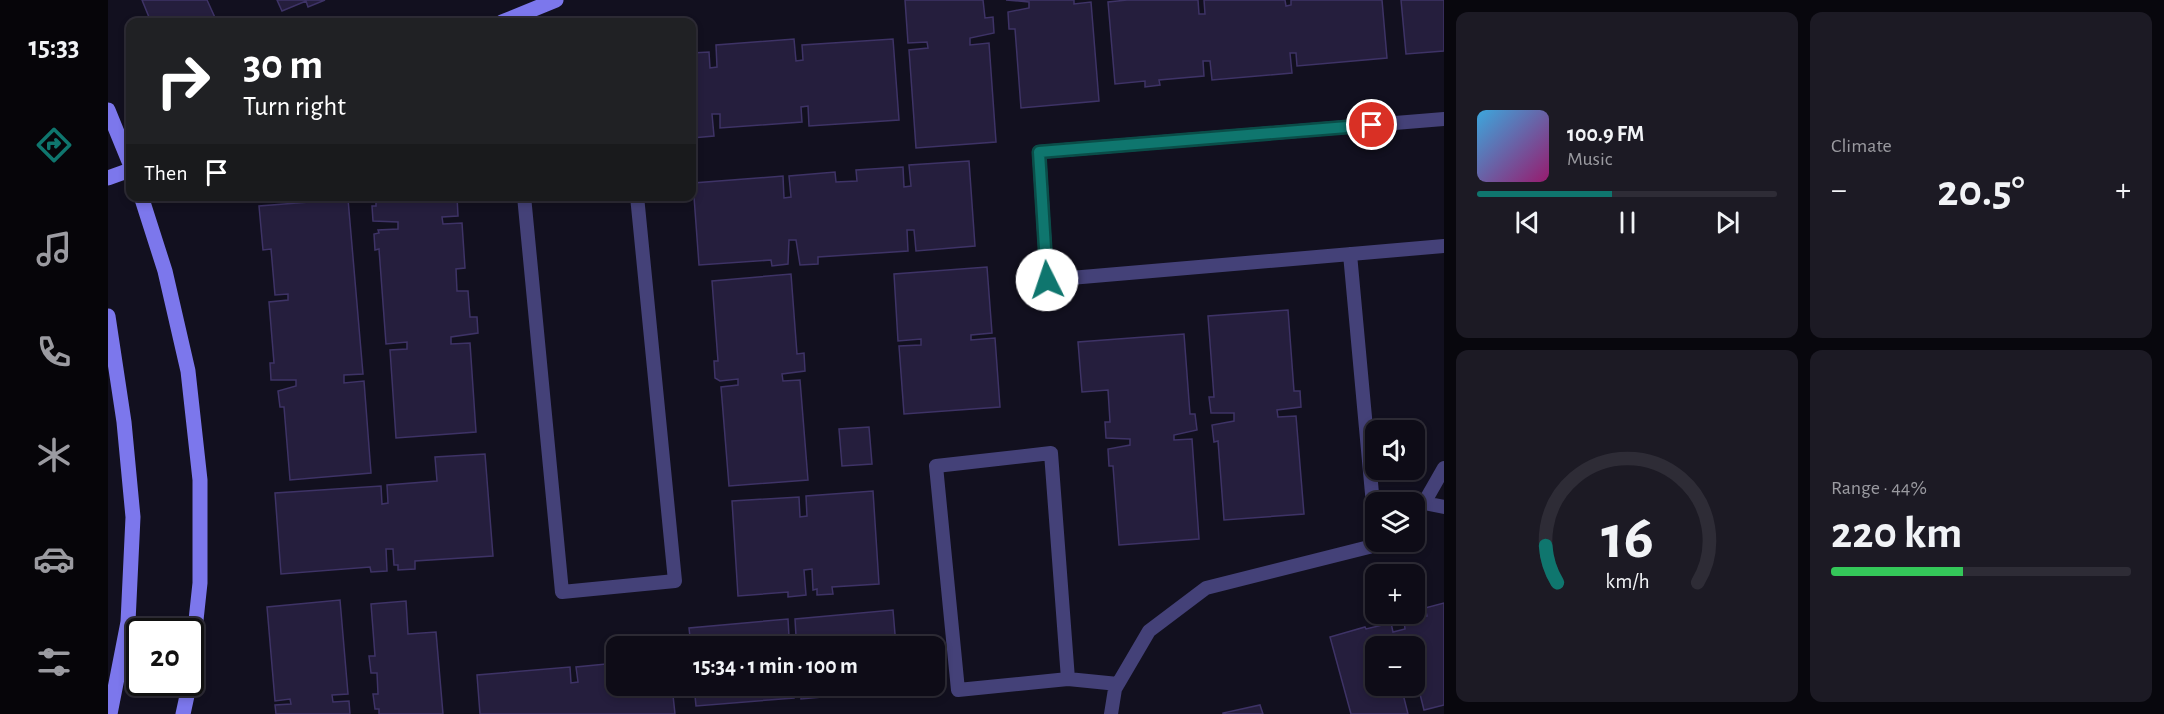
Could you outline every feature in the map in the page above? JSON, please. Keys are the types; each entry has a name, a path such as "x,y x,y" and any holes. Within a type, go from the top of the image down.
{"street":[{"path":"512,18 551,1"},
{"path":"108,110 126,154"},
{"path":"108,178 126,171"},
{"path":"143,201 165,271 188,371 200,480 200,583 196,618"},
{"path":"108,316 124,422 133,517 128,621 110,714"},
{"path":"183,714 187,696"}],"lane":[{"path":"1444,119 1039,152 1047,280 1444,246"},
{"path":"524,201 562,592 675,581 637,201"},
{"path":"1350,254 1372,492"},
{"path":"1068,679 1051,453 936,466 958,690 1068,679 1118,684"},
{"path":"1425,498 1444,468"},
{"path":"1425,507 1444,507"},
{"path":"1111,714 1115,689 1149,631 1206,588 1365,548"}],"building":[{"path":"142,0 207,0 215,18 149,18"},
{"path":"277,0 325,0 308,7 306,1 282,11"},
{"path":"905,0 983,0 985,18 993,17 994,33 970,38 970,45 989,43 996,142 916,148 909,50 928,48 927,42 908,43"},
{"path":"1006,0 1074,0 1074,4 1091,2 1099,101 1021,108 1015,29 1009,29 1008,12 1029,8 1029,2"},
{"path":"1198,0 1199,14 1205,14 1204,0 1285,0 1286,6 1291,5 1291,0 1382,0 1387,58 1297,66 1296,53 1290,53 1292,73 1212,80 1210,61 1203,61 1204,76 1159,80 1160,85 1145,87 1145,81 1115,84 1108,2"},
{"path":"1401,0 1444,0 1444,51 1406,54"},
{"path":"794,39 796,61 803,60 802,45 893,39 899,120 809,126 808,106 801,107 802,122 720,128 720,114 712,114 714,136 696,138 696,53 709,52 710,68 717,67 716,45"},
{"path":"969,161 975,246 916,251 914,230 907,230 908,251 818,257 818,264 800,265 796,240 789,240 788,264 772,266 771,260 699,265 694,201 696,183 783,176 784,198 791,197 789,176 835,172 836,182 857,181 856,170 903,167 904,187 911,186 909,165"},
{"path":"348,201 363,374 344,375 344,383 364,381 371,473 290,480 284,407 280,407 278,391 296,386 296,380 271,380 270,363 274,363 269,302 288,300 288,294 275,295 271,249 263,250 259,206"},
{"path":"376,201 457,201 458,216 442,217 443,224 462,223 465,268 456,269 457,291 468,291 470,317 477,317 478,333 451,337 451,344 470,343 476,432 396,438 390,350 407,349 407,342 386,344 379,249 375,250 374,234 379,233 378,230 398,229 398,222 373,221 372,206 376,206"},
{"path":"987,267 992,333 971,335 971,340 995,338 1000,407 904,414 899,346 921,345 921,339 898,341 894,274"},
{"path":"791,274 797,354 804,353 805,371 782,374 783,381 800,380 808,480 729,486 721,387 738,385 738,379 720,381 715,378 714,361 718,361 712,281"},
{"path":"1288,310 1294,391 1300,391 1301,407 1277,410 1278,417 1296,416 1304,514 1224,520 1218,441 1214,442 1212,425 1234,421 1234,413 1211,413 1209,397 1214,397 1208,316"},
{"path":"1184,334 1190,414 1195,414 1197,430 1174,435 1174,440 1192,439 1199,539 1119,545 1113,466 1109,466 1108,449 1130,445 1130,439 1106,438 1105,422 1110,422 1108,390 1082,392 1078,342"},
{"path":"869,427 872,464 842,466 839,429"},
{"path":"485,454 493,556 415,561 415,569 398,570 398,565 394,565 393,549 386,549 387,571 371,572 370,567 281,574 275,493 381,486 382,504 388,503 387,485 437,481 435,457"},
{"path":"873,491 879,584 832,587 833,594 817,595 817,589 813,590 812,569 804,570 806,595 788,597 788,592 738,596 732,501 799,497 800,517 807,516 806,496"},
{"path":"340,600 348,694 332,695 333,702 349,701 350,714 276,714 275,705 291,704 290,699 275,701 267,607"},
{"path":"406,601 408,634 436,632 443,714 379,714 379,709 375,709 373,694 378,694 377,673 371,673 369,656 375,656 371,604"},
{"path":"1444,603 1444,705 1424,710 1420,696 1425,696 1425,636 1365,636 1365,696 1404,696 1408,714 1351,714 1330,637 1365,627 1366,629 1387,624 1391,624 1393,632 1405,629 1404,624 1425,624 1425,616 1427,616 1425,608"},
{"path":"893,610 895,636 796,636 795,619"},
{"path":"788,619 789,636 690,636 689,628"},
{"path":"606,664 606,696 673,696 675,714 480,714 477,675 570,667 571,683 578,682 576,667"},
{"path":"695,696 794,696 794,698 696,706"},
{"path":"801,696 834,696 801,699"},
{"path":"1260,705 1263,714 1223,714 1223,713"}],"route":[{"path":"1047,280 1039,152 1372,125"}]}
